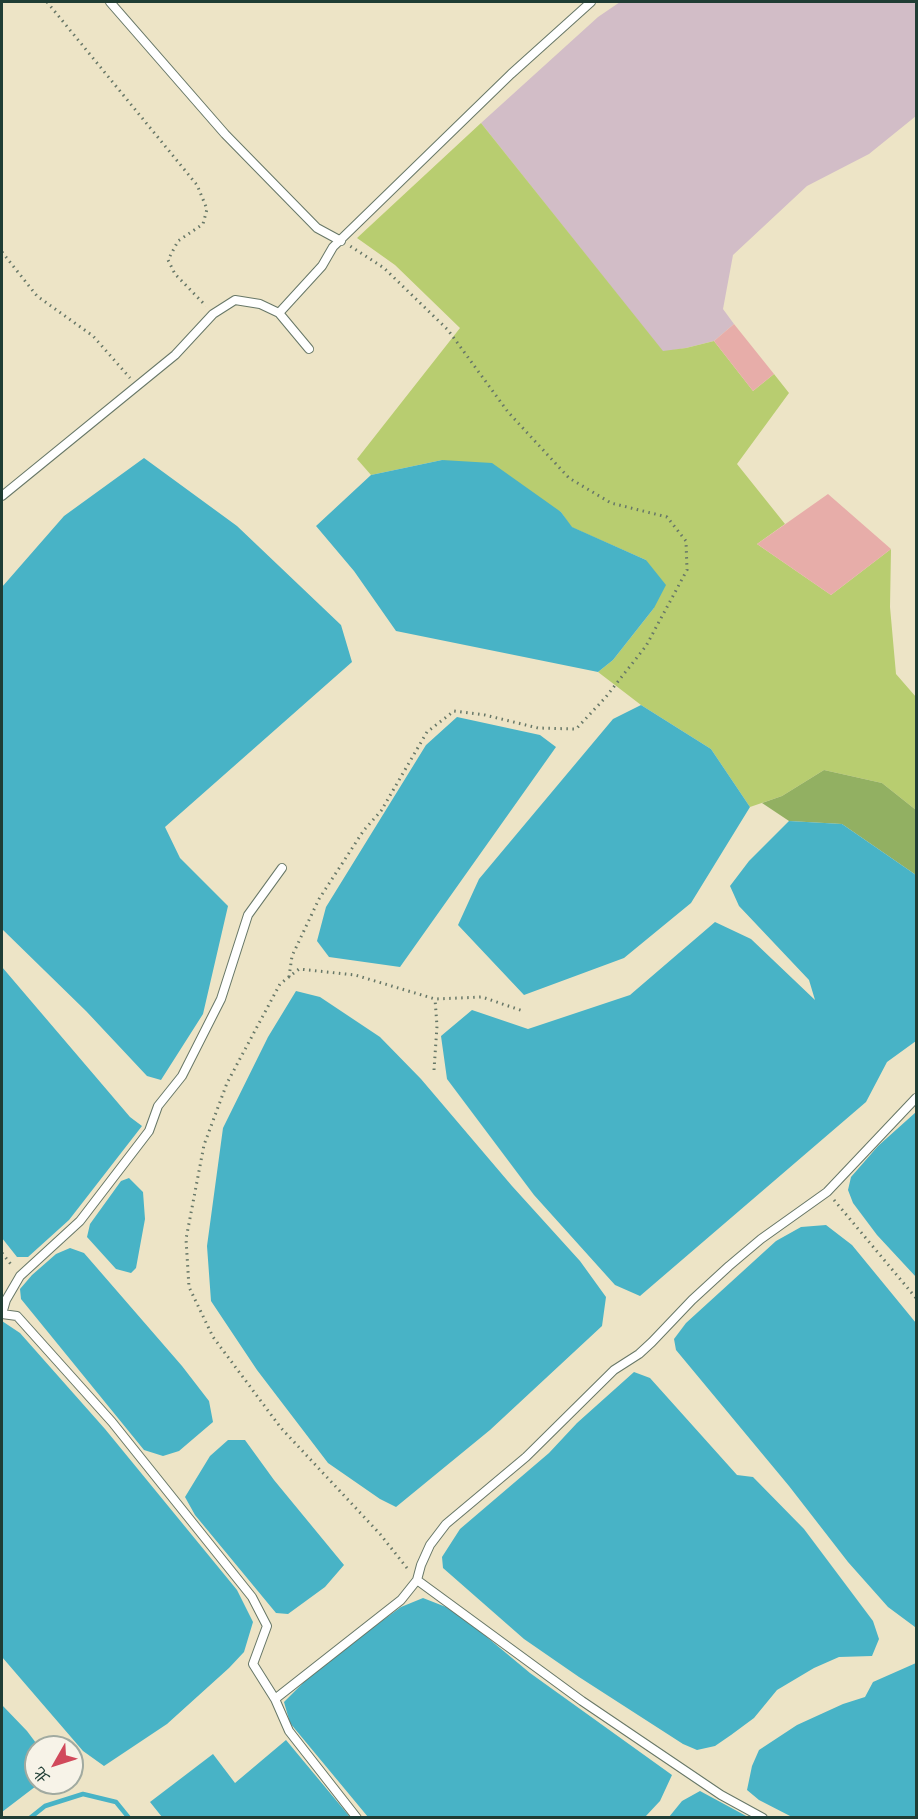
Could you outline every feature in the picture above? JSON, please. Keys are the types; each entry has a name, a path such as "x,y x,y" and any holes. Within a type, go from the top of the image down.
{"lane":[{"path":"110,2 225,134 317,228 341,241"},
{"path":"279,314 322,266 333,247 511,74 591,2"},
{"path":"2,496 175,355 213,314 235,300 260,304 279,314 309,349"},
{"path":"282,868 248,915 222,999 182,1076 158,1106 149,1131 80,1221 20,1276 6,1300 2,1314 17,1316 96,1404 252,1597 267,1626 253,1664 275,1699 289,1731 357,1818"},
{"path":"275,1699 401,1600 417,1580 430,1545 446,1524 526,1457 614,1370 652,1342 692,1299 729,1266 770,1232 827,1192 916,1098"},
{"path":"417,1580 582,1701 721,1795 763,1818"}],"path":[{"path":"47,2 197,184 207,209 203,224 178,241 168,260 175,274 213,314"},
{"path":"289,977 292,956 319,899 364,830 381,811 427,732 454,711 485,715 538,728 576,729 605,698 646,646 687,570 686,540 667,517 611,503 569,478 508,412 448,330 384,268 341,241"},
{"path":"2,252 37,296 93,336 137,386"},
{"path":"417,1580 380,1534 281,1428 213,1337 189,1287 186,1239 204,1145 227,1083 280,984 299,969 355,975 435,999 482,997 523,1011"},
{"path":"434,1070 437,1026 435,999"},
{"path":"827,1192 916,1298"},
{"path":"2,1253 20,1276"}],"shaded area":[{"path":"620,2 916,2 916,116 869,154 807,186 733,255 723,309 734,324 714,341 663,352 481,123 598,17"}],"green space":[{"path":"481,123 663,351 714,341 753,391 774,374 789,393 737,464 785,524 757,544 831,595 891,549 890,607 896,674 916,697 916,810 882,783 824,770 782,796 750,807 711,749 641,705 598,672 613,660 654,608 646,560 571,527 561,512 442,460 371,475 357,459 460,328 395,265 357,238"},
{"path":"824,770 882,783 916,810 916,875 842,824 789,821 762,803 782,796"}],"water":[{"path":"144,458 237,526 341,625 352,662 165,827 180,858 228,906 203,1014 161,1080 147,1076 86,1011 2,929 2,587 64,516"},
{"path":"442,460 492,463 561,512 572,527 646,560 666,585 654,608 613,660 598,672 396,631 354,571 316,526 371,475"},
{"path":"641,705 711,749 750,807 691,903 624,958 524,995 458,925 479,879 613,719"},
{"path":"457,717 540,735 556,747 400,967 329,957 317,941 326,907 426,745"},
{"path":"789,821 842,824 916,875 916,1041 887,1062 866,1102 640,1296 615,1285 534,1195 447,1079 441,1036 472,1010 528,1029 630,995 715,922 751,939 815,1000 809,980 739,906 730,886 749,861"},
{"path":"2,967 130,1117 142,1126 69,1220 28,1257 17,1257 2,1238"},
{"path":"296,991 320,997 380,1037 421,1079 512,1186 580,1261 606,1297 602,1326 490,1430 396,1507 380,1499 328,1463 257,1370 211,1301 207,1246 223,1128 268,1037"},
{"path":"916,1112 916,1277 877,1235 853,1203 848,1190 851,1177 878,1146"},
{"path":"129,1178 143,1192 145,1219 136,1268 131,1273 116,1269 87,1237 90,1224 121,1181"},
{"path":"826,1225 852,1245 916,1323 915,1627 888,1607 848,1562 789,1486 676,1350 674,1339 686,1323 776,1241 801,1227"},
{"path":"70,1248 84,1253 182,1366 209,1401 213,1422 179,1451 163,1456 144,1450 21,1299 20,1289 32,1275 56,1254"},
{"path":"2,1321 20,1333 105,1429 237,1590 253,1622 244,1652 229,1668 167,1724 104,1766 84,1752 84,1735 69,1735 2,1657"},
{"path":"634,1372 650,1378 737,1475 753,1477 804,1529 873,1621 879,1639 872,1656 839,1657 814,1668 777,1690 754,1718 731,1735 715,1746 697,1750 683,1744 524,1639 443,1568 442,1557 460,1529 549,1453 577,1423"},
{"path":"228,1440 245,1440 274,1480 344,1565 325,1587 288,1614 276,1613 195,1515 185,1497 210,1456"},
{"path":"423,1598 446,1607 470,1623 530,1673 672,1775 660,1801 645,1817 368,1817 290,1723 284,1702 306,1680 364,1634 401,1607"},
{"path":"916,1663 916,1817 792,1817 759,1800 747,1790 752,1766 759,1750 797,1725 843,1704 865,1697 873,1682"},
{"path":"2,1705 30,1735 24,1735 24,1795 2,1812"},
{"path":"286,1740 350,1817 162,1817 150,1802 213,1754 235,1783"},
{"path":"700,1791 748,1817 669,1817 682,1801"}],"building":[{"path":"734,324 774,374 753,391 714,341"},
{"path":"828,494 891,549 831,595 757,544"}],"waterway":[{"path":"30,1818 45,1806 83,1794 116,1802 129,1818"}]}
